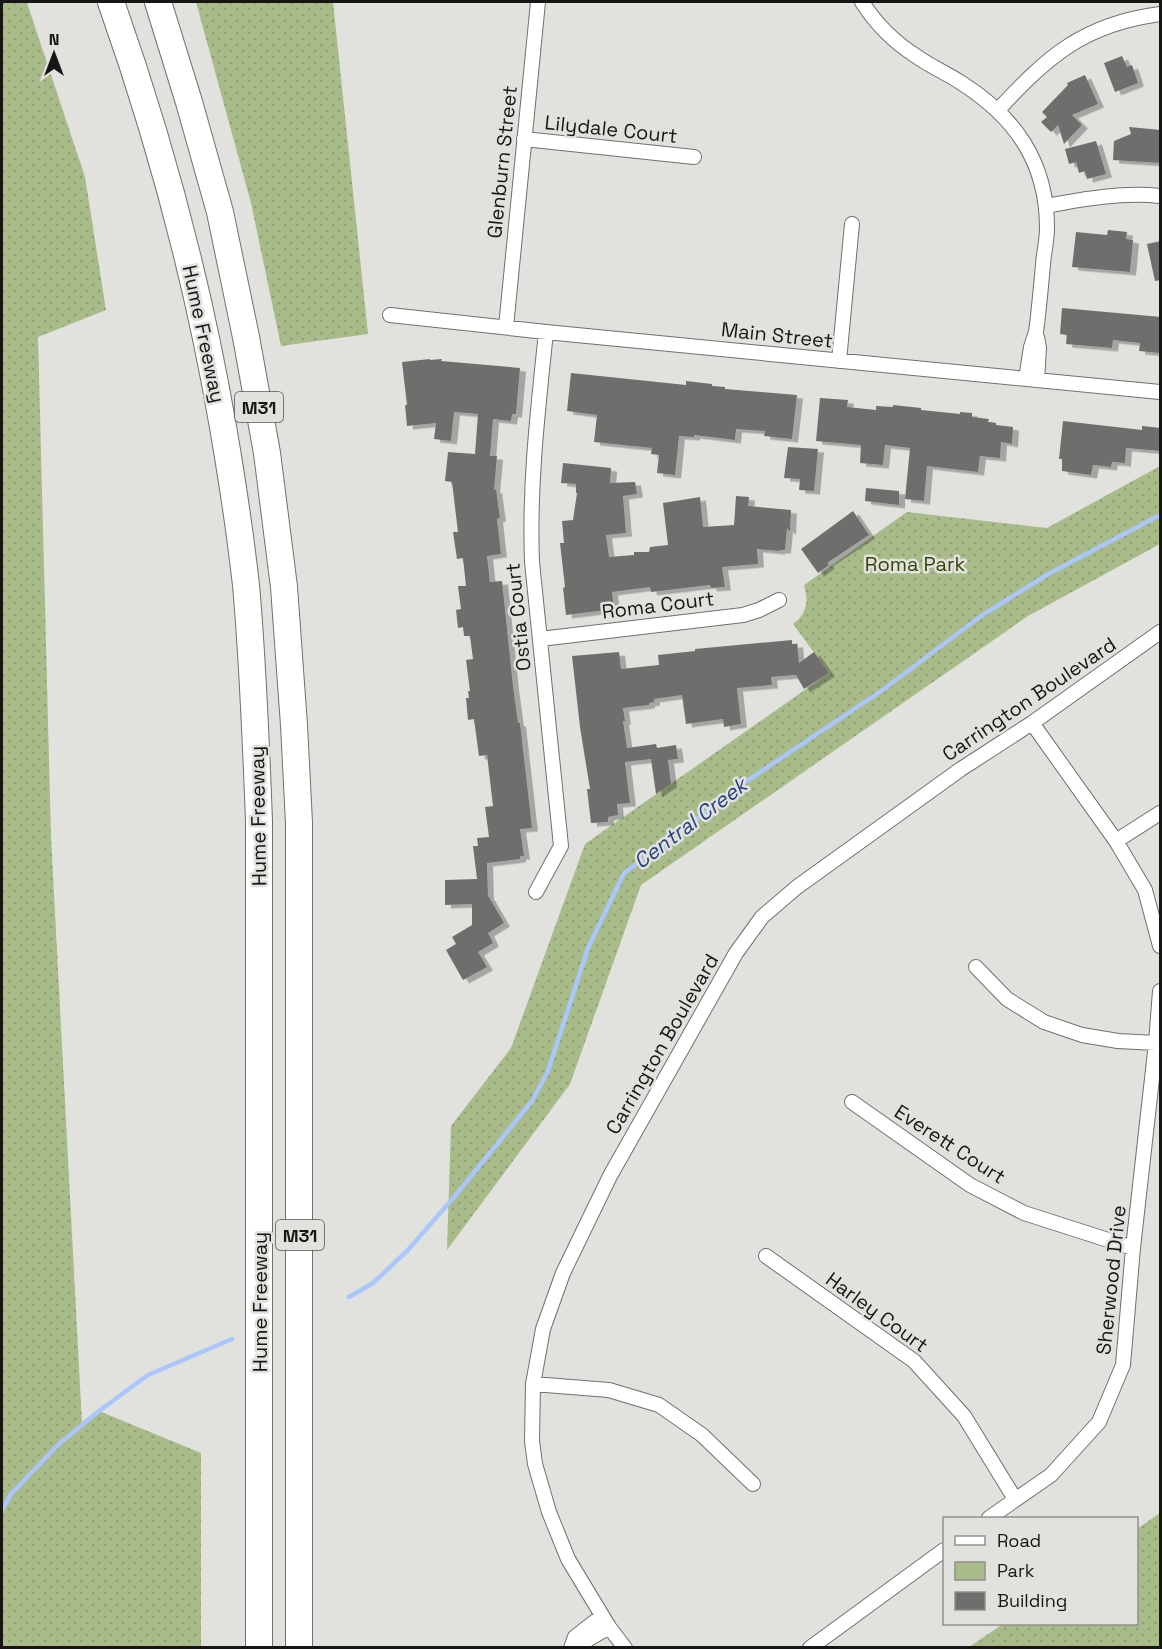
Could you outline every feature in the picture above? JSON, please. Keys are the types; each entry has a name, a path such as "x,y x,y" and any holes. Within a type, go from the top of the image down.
{"highway":[{"name":"Hume Freeway","path":"111,2 158,147 190,262 231,472 245,583 254,690 260,821 259,1647"},
{"name":"Hume Freeway","path":"158,2 220,212 267,453 284,586 299,824 299,1647"}],"street":[{"name":"Glenburn Street","path":"506,327 538,2"},
{"path":"862,2 880,27 897,43 958,80 998,110 1021,138 1030,154 1041,181 1046,206 1047,229 1036,332 1039,348 1032,379"},
{"path":"998,110 1026,80 1076,40 1117,24 1161,14"},
{"name":"Lilydale Court","path":"524,139 694,157"},
{"path":"1046,206 1126,195 1161,196"},
{"path":"839,361 852,224"},
{"name":"Main Street","path":"390,315 1161,392"},
{"name":"Ostia Court","path":"536,892 561,846 530,523 532,474 546,332"},
{"name":"Roma Court","path":"540,639 743,615 779,600"},
{"name":"Carrington Boulevard","path":"625,1647 606,1621 568,1559 549,1512 535,1464 532,1441 533,1384 543,1329 562,1273 610,1176 736,953 762,917 797,887 961,769 1032,723 1161,632"},
{"path":"1032,723 1116,841 1145,890 1161,946"},
{"path":"1116,841 1161,813"},
{"path":"976,967 1006,999 1044,1022 1082,1035 1118,1041 1156,1043"},
{"name":"Sherwood Drive","path":"990,1517 1051,1475 1099,1422 1123,1365 1133,1248 1161,992"},
{"name":"Everett Court","path":"852,1102 970,1185 1024,1213 1133,1248"},
{"name":"Harley Court","path":"766,1256 914,1361 964,1416 1015,1499"},
{"path":"533,1384 609,1390 659,1405 702,1435 753,1484"},
{"path":"810,1647 943,1551"},
{"path":"572,1647 575,1637 606,1621"}],"green space":[{"path":"2,2 27,2 85,177 106,310 38,337 51,837 82,1424 99,1411 201,1453 201,1647 2,1647"},
{"path":"196,2 333,2 368,334 281,346 251,203"},
{"name":"Roma Park","path":"1160,466 1160,544 1028,616 641,885 570,1084 447,1250 451,1126 511,1048 585,844 829,673 793,624 806,607 804,585 907,512 1047,528"},
{"path":"1160,1513 1160,1647 969,1647 1002,1625 1138,1625 1138,1528"}],"building":[{"path":"1122,56 1127,67 1132,65 1138,83 1115,92 1104,63"},
{"path":"1085,75 1098,104 1072,115 1082,125 1064,144 1058,125 1051,132 1041,122 1047,117 1042,112 1068,85 1067,83"},
{"path":"1129,127 1161,130 1161,163 1113,160 1114,141 1131,134"},
{"path":"1096,141 1106,174 1087,179 1085,171 1079,173 1076,162 1069,164 1065,149"},
{"path":"1108,230 1127,232 1126,239 1133,240 1130,272 1072,267 1076,232 1107,235"},
{"path":"1161,241 1161,280 1155,281 1147,244"},
{"path":"1062,308 1161,317 1160,353 1139,351 1140,343 1113,340 1112,348 1066,344 1067,335 1060,334"},
{"path":"430,359 520,368 516,414 512,414 511,421 493,419 490,456 497,456 494,490 496,489 500,518 497,519 501,554 487,556 490,582 502,581 532,828 520,829 524,856 520,856 520,859 487,863 488,897 504,923 488,933 493,943 478,952 487,967 463,980 446,950 456,944 452,937 472,925 472,904 445,905 445,880 477,879 473,846 478,846 477,838 489,837 485,807 493,806 487,755 479,756 474,719 468,720 466,698 469,698 468,691 470,691 466,660 473,659 470,636 464,636 463,627 458,628 456,610 461,609 458,586 466,586 463,558 457,559 453,532 458,532 452,482 445,481 448,452 475,454 478,414 454,412 451,441 434,439 436,423 407,426 402,362"},
{"path":"571,373 686,385 686,381 712,384 712,386 725,387 725,389 797,395 792,439 764,436 765,431 736,429 735,440 694,435 694,437 679,436 675,475 657,473 659,455 651,454 652,448 594,442 597,415 567,411"},
{"path":"820,398 848,400 847,407 876,410 876,406 893,407 893,405 960,414 960,412 972,413 972,417 989,419 988,422 996,423 996,425 1013,427 1012,444 1001,442 1000,458 980,456 978,472 927,466 924,501 905,499 910,448 885,445 883,465 860,463 861,445 816,441"},
{"path":"1063,421 1142,430 1142,426 1161,428 1161,451 1126,448 1125,463 1112,462 1111,467 1093,465 1091,475 1062,471 1062,459 1059,459"},
{"path":"788,447 818,449 814,491 799,490 800,479 784,478"},
{"path":"563,463 611,468 610,483 635,482 637,494 623,496 626,533 606,535 609,557 634,555 634,552 649,552 650,547 668,545 663,503 700,497 703,527 734,525 736,496 749,497 748,506 791,510 790,532 787,528 785,550 757,549 758,564 722,567 725,587 711,588 710,585 651,592 650,587 612,592 614,609 566,615 560,543 564,543 562,521 573,520 577,493 576,484 561,483"},
{"path":"866,488 899,491 899,505 865,501"},
{"path":"853,511 869,535 827,563 829,565 818,573 801,549"},
{"path":"792,640 792,644 797,644 799,663 814,652 829,673 804,689 796,675 771,677 772,685 737,688 741,724 724,727 723,719 686,724 682,695 654,699 654,702 649,705 623,708 627,748 656,744 657,748 676,745 678,759 668,760 671,784 656,794 651,759 625,762 630,803 617,804 618,815 608,817 608,822 591,823 587,789 590,789 572,656 619,652 621,669 659,665 658,655 695,651 695,649"}],"waterway":[{"name":"Central Creek","path":"349,1297 373,1283 407,1251 532,1101 548,1071 588,948 624,873 744,783 884,689 981,616 1050,573 1160,515"},
{"name":"Central Creek","path":"2,1510 11,1494 59,1444 99,1411 148,1375 232,1339"}]}
